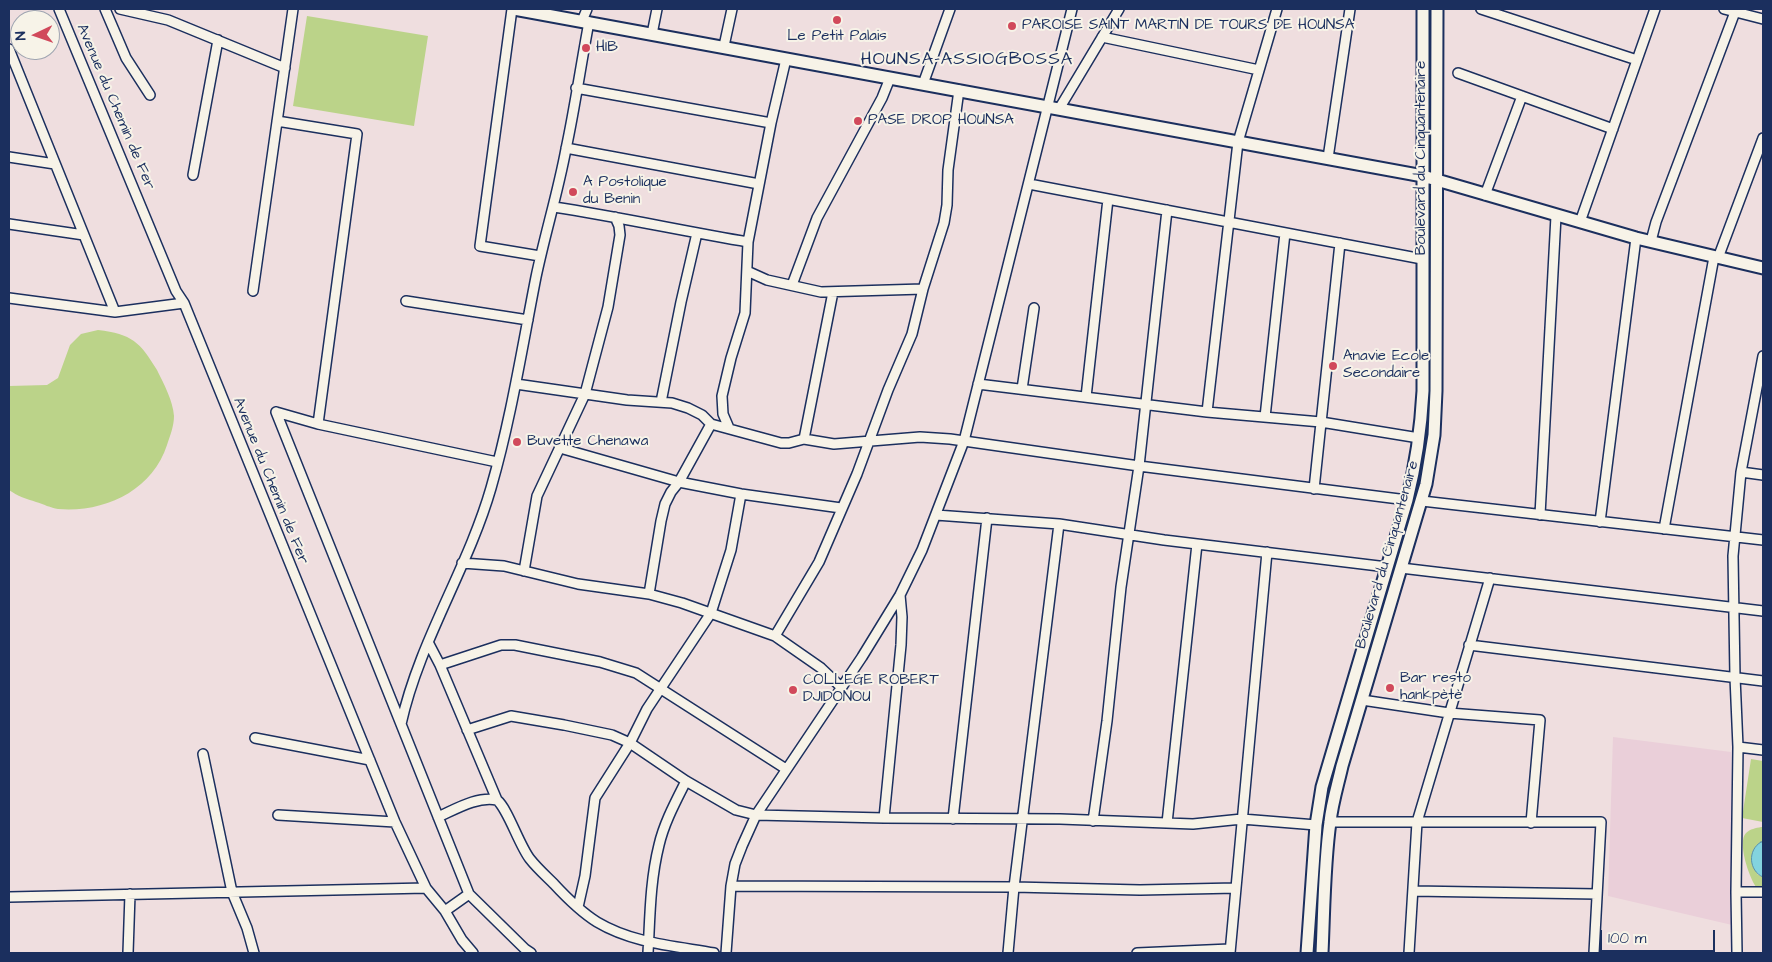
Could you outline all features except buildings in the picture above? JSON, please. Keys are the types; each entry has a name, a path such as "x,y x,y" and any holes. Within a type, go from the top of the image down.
{"main road":[{"path":"513,9 724,46 1423,176 1636,238 1763,268"},
{"name":"Boulevard du Cinquantenaire","path":"1307,953 1316,825 1322,787 1407,500 1419,438 1422,391 1423,9"},
{"name":"Boulevard du Cinquantenaire","path":"1322,953 1330,822 1342,766 1422,501 1428,476 1436,416 1437,9"}],"street":[{"name":"Avenue du Chemin de Fer","path":"59,9 176,291 184,303 395,822 426,888 473,953"},
{"path":"105,9 126,58 150,95"},
{"path":"120,9 168,20 285,68"},
{"path":"253,291 294,9"},
{"path":"513,9 480,246 540,256"},
{"path":"401,724 404,708 428,642 479,525 491,487 516,384 540,256 554,207 566,148 587,9"},
{"path":"652,34 656,9"},
{"path":"724,46 732,9"},
{"path":"923,84 950,9"},
{"path":"726,953 731,886 735,864 756,815 862,657 900,594 936,515 964,442 1028,184 1053,108 1072,9"},
{"path":"1053,108 1119,9"},
{"path":"1207,412 1238,142 1277,9"},
{"path":"1328,158 1350,9"},
{"path":"1481,9 1637,60"},
{"path":"1580,222 1655,9"},
{"path":"1724,9 1763,19"},
{"path":"1651,241 1656,222 1735,12"},
{"path":"1102,37 1259,70"},
{"path":"193,175 218,40"},
{"path":"9,49 115,312"},
{"path":"729,428 723,414 722,396 744,313 748,242 771,123 786,59"},
{"path":"1458,73 1613,129"},
{"path":"792,285 817,218 882,98 890,78"},
{"path":"576,88 771,123"},
{"path":"775,636 819,562 857,474 912,334 948,205 948,170 959,90"},
{"path":"1485,195 1522,96"},
{"path":"277,121 357,134 318,424 497,462"},
{"path":"1664,529 1716,258 1763,138"},
{"path":"566,148 759,184"},
{"path":"9,157 55,164"},
{"path":"1028,184 1422,259"},
{"path":"1086,397 1108,199"},
{"path":"554,207 748,242"},
{"path":"1093,821 1107,721 1121,587 1139,466 1167,210"},
{"path":"1540,515 1556,216"},
{"path":"524,571 537,496 585,394 608,306 620,235 615,217"},
{"path":"9,224 84,235"},
{"path":"1265,417 1285,233"},
{"path":"661,402 680,302 697,234"},
{"path":"1600,522 1636,238"},
{"path":"1314,489 1340,244"},
{"path":"747,271 767,280 807,290 833,292 923,290"},
{"path":"804,439 833,292"},
{"path":"9,298 115,312 184,303"},
{"path":"406,301 528,320"},
{"path":"1022,389 1034,308"},
{"path":"1737,953 1738,746 1733,556 1741,472 1763,356"},
{"path":"516,384 627,400 661,402 688,408 702,415 711,424 781,443 804,439 834,444 920,437 950,439 1139,466 1407,500"},
{"path":"978,384 1207,412 1321,422 1419,438"},
{"name":"Avenue du Chemin de Fer","path":"318,424 276,412 470,894 524,949 531,953"},
{"path":"649,594 661,521 666,504 671,492 679,482 711,424"},
{"path":"560,448 679,482 741,494 841,508"},
{"path":"1741,472 1763,475"},
{"path":"578,907 585,876 595,798 630,743 647,709 711,613 731,550 741,494"},
{"path":"1422,501 1763,540"},
{"path":"936,515 1059,524 1197,544 1387,567"},
{"path":"953,819 987,518"},
{"path":"1001,953 1010,953 1014,887 1059,524"},
{"path":"1167,823 1197,544"},
{"path":"1137,953 1230,951 1267,552"},
{"path":"462,563 504,566 578,584 649,594 711,613 775,636 821,668 841,688"},
{"path":"1401,568 1763,610"},
{"path":"1409,953 1417,822 1490,578"},
{"path":"884,818 901,645 900,594"},
{"path":"428,642 440,665 497,800 503,808 520,845 531,861 578,907 595,921 614,931 649,942 714,953"},
{"path":"440,665 501,646 515,645 600,662 627,670 636,673 661,688 786,769"},
{"path":"1470,645 1735,676 1763,681"},
{"path":"1362,700 1449,714 1540,720 1531,822"},
{"path":"467,730 511,716 612,735 630,743 686,781 736,810 756,815 1193,824 1242,819 1316,825"},
{"path":"255,738 370,760"},
{"path":"1738,746 1763,750"},
{"path":"203,754 232,892 247,928 254,953"},
{"path":"648,953 650,900 659,844 686,781"},
{"path":"438,817 478,800 497,800"},
{"path":"278,816 395,822"},
{"path":"1330,822 1601,822 1594,953"},
{"path":"731,886 1014,887 1140,890 1236,888"},
{"path":"9,897 426,888"},
{"path":"1412,891 1597,894"},
{"path":"1736,892 1763,892"},
{"path":"128,953 130,894"},
{"path":"445,912 470,894"}],"shaded area":[{"path":"1613,737 1731,752 1732,925 1608,896"}],"green space":[{"path":"307,16 428,36 414,126 293,106"},
{"path":"98,330 119,334 134,341 145,352 157,370 172,404 174,416 173,427 160,461 138,487 109,503 75,509 58,509 19,496 9,490 9,386 47,385 58,378 70,345 81,334"},
{"path":"1751,759 1763,761 1763,822 1742,818"},
{"path":"1763,827 1763,842 1761,842 1757,874 1763,877 1763,889 1756,887 1750,876 1743,851 1746,833"}],"water":[{"path":"1763,842 1763,877 1755,870 1751,860 1753,850"}],"place":[{"name":"Le Petit Palais","path":"837,20"},
{"name":"PAROISE SAINT MARTIN DE TOURS DE HOUNSA","path":"1012,26"},
{"name":"HIB","path":"586,48"},
{"name":"PASE DROP HOUNSA","path":"858,121"},
{"name":"A Postolique du Benin","path":"573,192"},
{"name":"Anavie Ecole Secondaire","path":"1333,366"},
{"name":"Buvette Chenawa","path":"517,442"},
{"name":"Bar resto hankpètè","path":"1390,688"},
{"name":"COLLEGE ROBERT DJIDONOU","path":"793,690"}],"district":[{"name":"HOUNSA-ASSIOGBOSSA","path":"967,60"}]}
